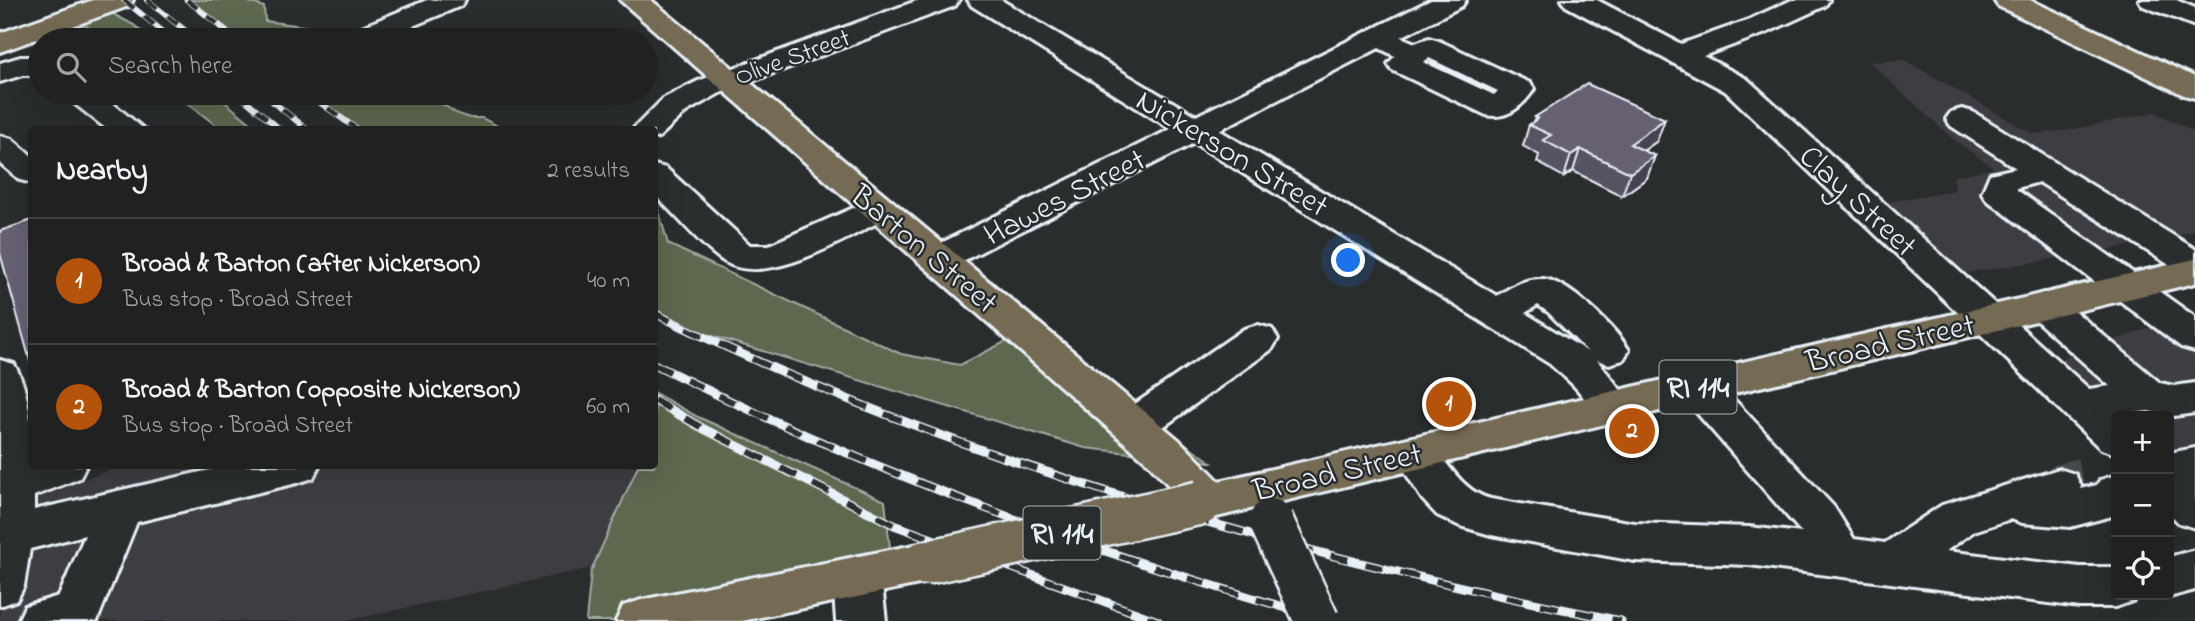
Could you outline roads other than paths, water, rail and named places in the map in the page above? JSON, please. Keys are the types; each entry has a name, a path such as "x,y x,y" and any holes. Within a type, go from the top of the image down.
{"main road":[{"name":"Barton Street","path":"634,0 1180,466 1205,502"},
{"path":"2008,0 2195,89"},
{"path":"42,28 111,3"},
{"path":"0,43 28,33"},
{"name":"Broad Street","path":"641,621 859,599 924,562 1205,502 1264,506 1415,453 2195,271"}],"street":[{"path":"384,28 451,0"},
{"name":"Olive Street","path":"652,126 676,105 727,80 946,0"},
{"name":"Nickerson Street","path":"982,0 1497,313 1581,367 1613,407"},
{"name":"Hawes Street","path":"939,259 1452,0"},
{"name":"Clay Street","path":"1576,0 1681,54 1747,95 2111,433"},
{"path":"1681,54 1756,27 1815,0"},
{"path":"2152,0 2195,18"},
{"path":"1378,37 1415,54"},
{"path":"0,73 28,66"},
{"path":"96,105 123,126"},
{"path":"1962,119 2195,265"},
{"path":"1,149 28,170"},
{"path":"2045,171 2002,181 1999,193 2128,286 2193,352"},
{"path":"658,179 737,253 753,259 776,256 879,209"},
{"path":"1497,313 1529,293 1543,291 1562,303 1609,350"},
{"path":"2044,306 2148,396"},
{"path":"1134,426 1258,339"},
{"path":"0,374 4,421 15,469 9,535 0,586"},
{"path":"1698,387 1818,520 1832,543 1836,557"},
{"path":"2081,405 2148,396 2174,401 2195,398"},
{"path":"1415,453 1441,492 1467,512 1635,542 1749,546 2080,587 2111,587"},
{"path":"2174,469 2195,465"},
{"path":"13,486 56,469"},
{"path":"9,535 284,469"},
{"path":"1891,564 1958,518 2002,503 2094,483"},
{"path":"2174,491 2195,510"},
{"path":"1264,506 1317,621"},
{"path":"43,621 76,613 120,508"},
{"path":"2174,575 2195,570"}],"tunnel":[{"path":"2059,486 2083,479"}],"railway":[{"path":"124,0 158,28"},
{"path":"147,0 182,28"},
{"path":"187,0 223,28"},
{"path":"251,105 276,126"},
{"path":"277,105 303,126"},
{"path":"324,105 352,126"},
{"path":"658,315 769,366 887,415 1006,459 1127,498 1373,566 1621,621"},
{"path":"658,366 820,441 987,509 1156,568 1331,621"},
{"path":"658,402 702,428 894,525 1158,621"}],"place":[{"name":"Broad & Barton (after Nickerson)","path":"1449,404"},
{"name":"Broad & Barton (opposite Nickerson)","path":"1632,431"}]}
